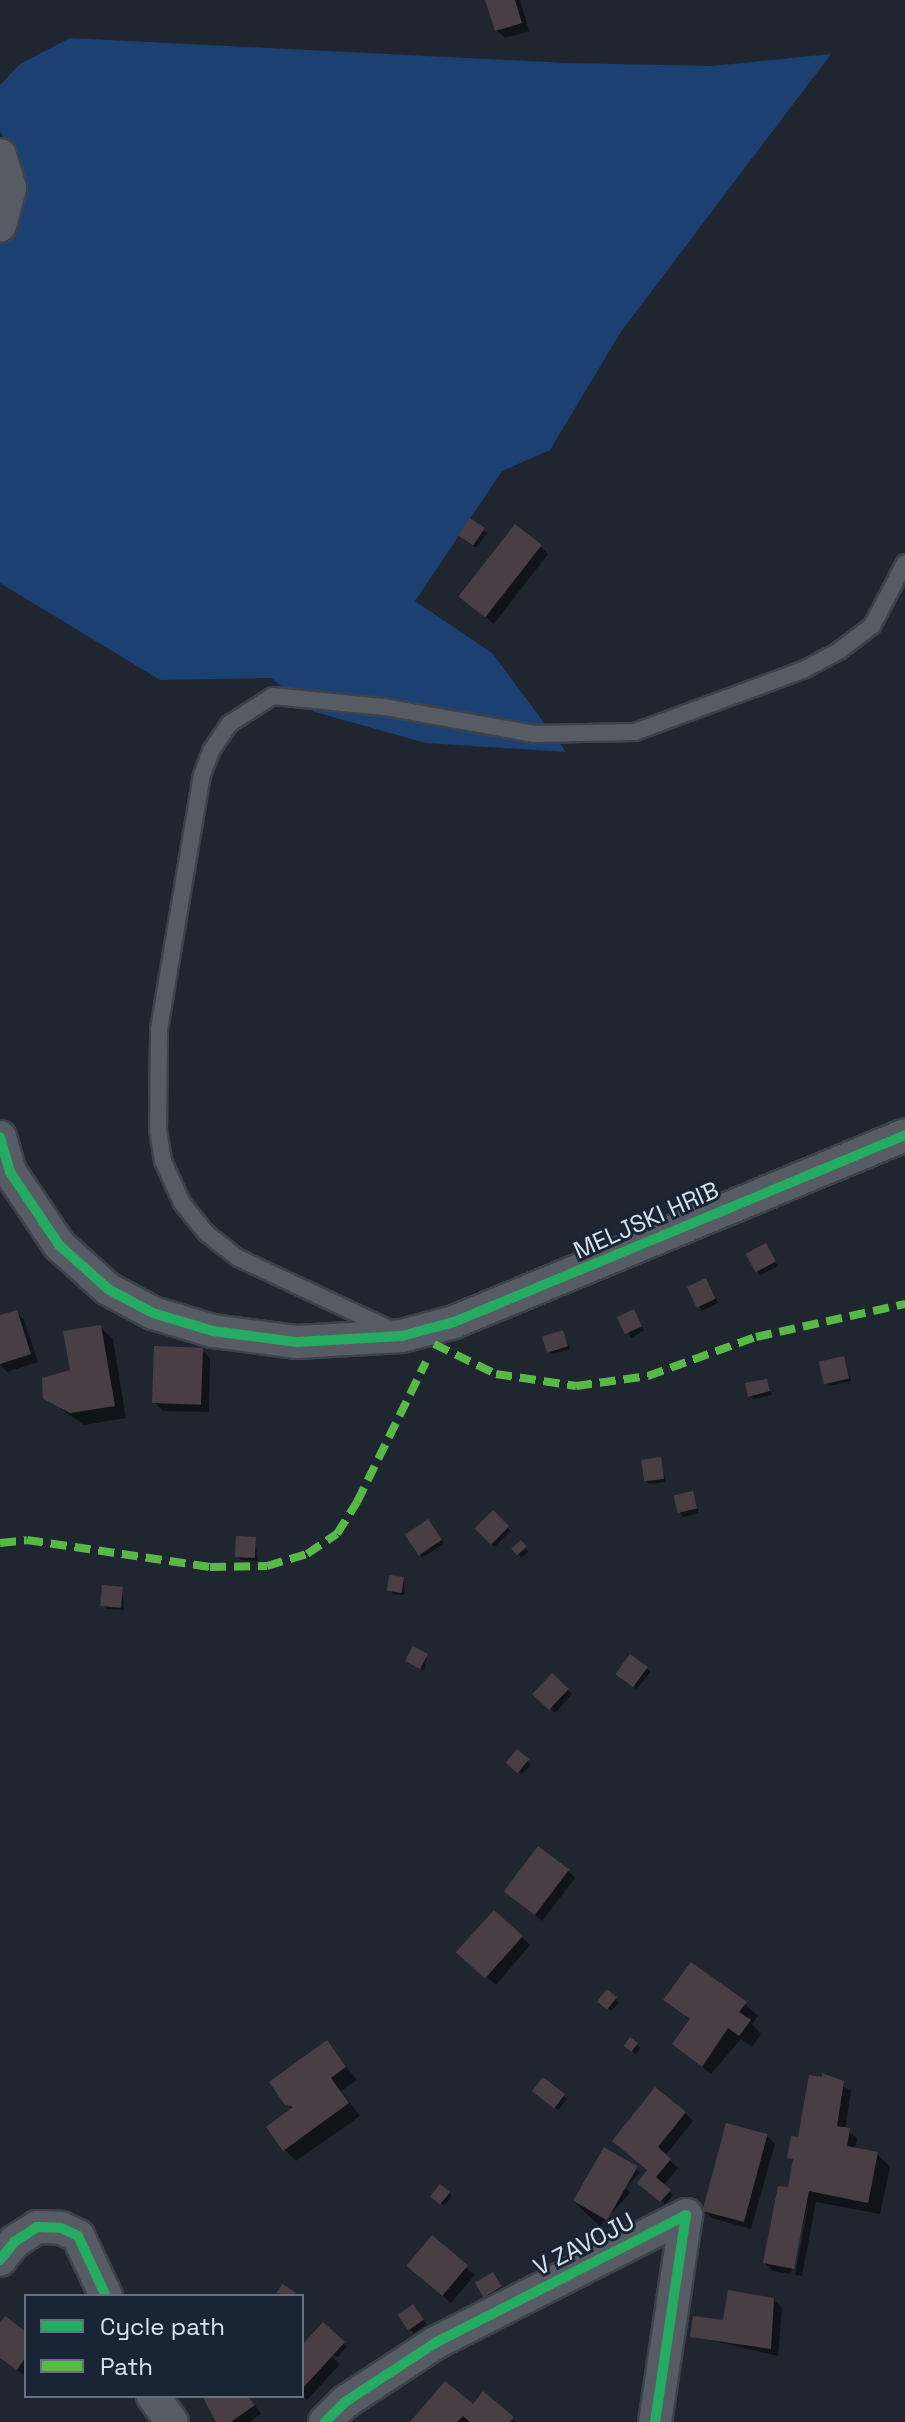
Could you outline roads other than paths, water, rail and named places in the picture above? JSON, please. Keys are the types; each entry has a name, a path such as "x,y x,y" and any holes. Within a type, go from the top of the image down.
{"street":[{"path":"0,155 10,188 0,226"},
{"name":"MELJSKI HRIB","path":"0,1137 10,1172 59,1245 108,1289 153,1313 213,1331 297,1342 402,1336 505,1304 695,1219 905,1135"},
{"name":"V ZAVOJU","path":"325,2422 345,2402 435,2343 686,2215 655,2422"},
{"path":"7,2251 37,2227 61,2228 78,2236 105,2294"},
{"path":"154,2398 172,2422"}],"lane":[{"path":"402,1336 238,1258 207,1234 182,1203 163,1161 158,1131 159,1029 202,775 211,751 229,724 273,696 384,707 534,734 635,732 724,702 840,650 872,626 905,563"}]}
